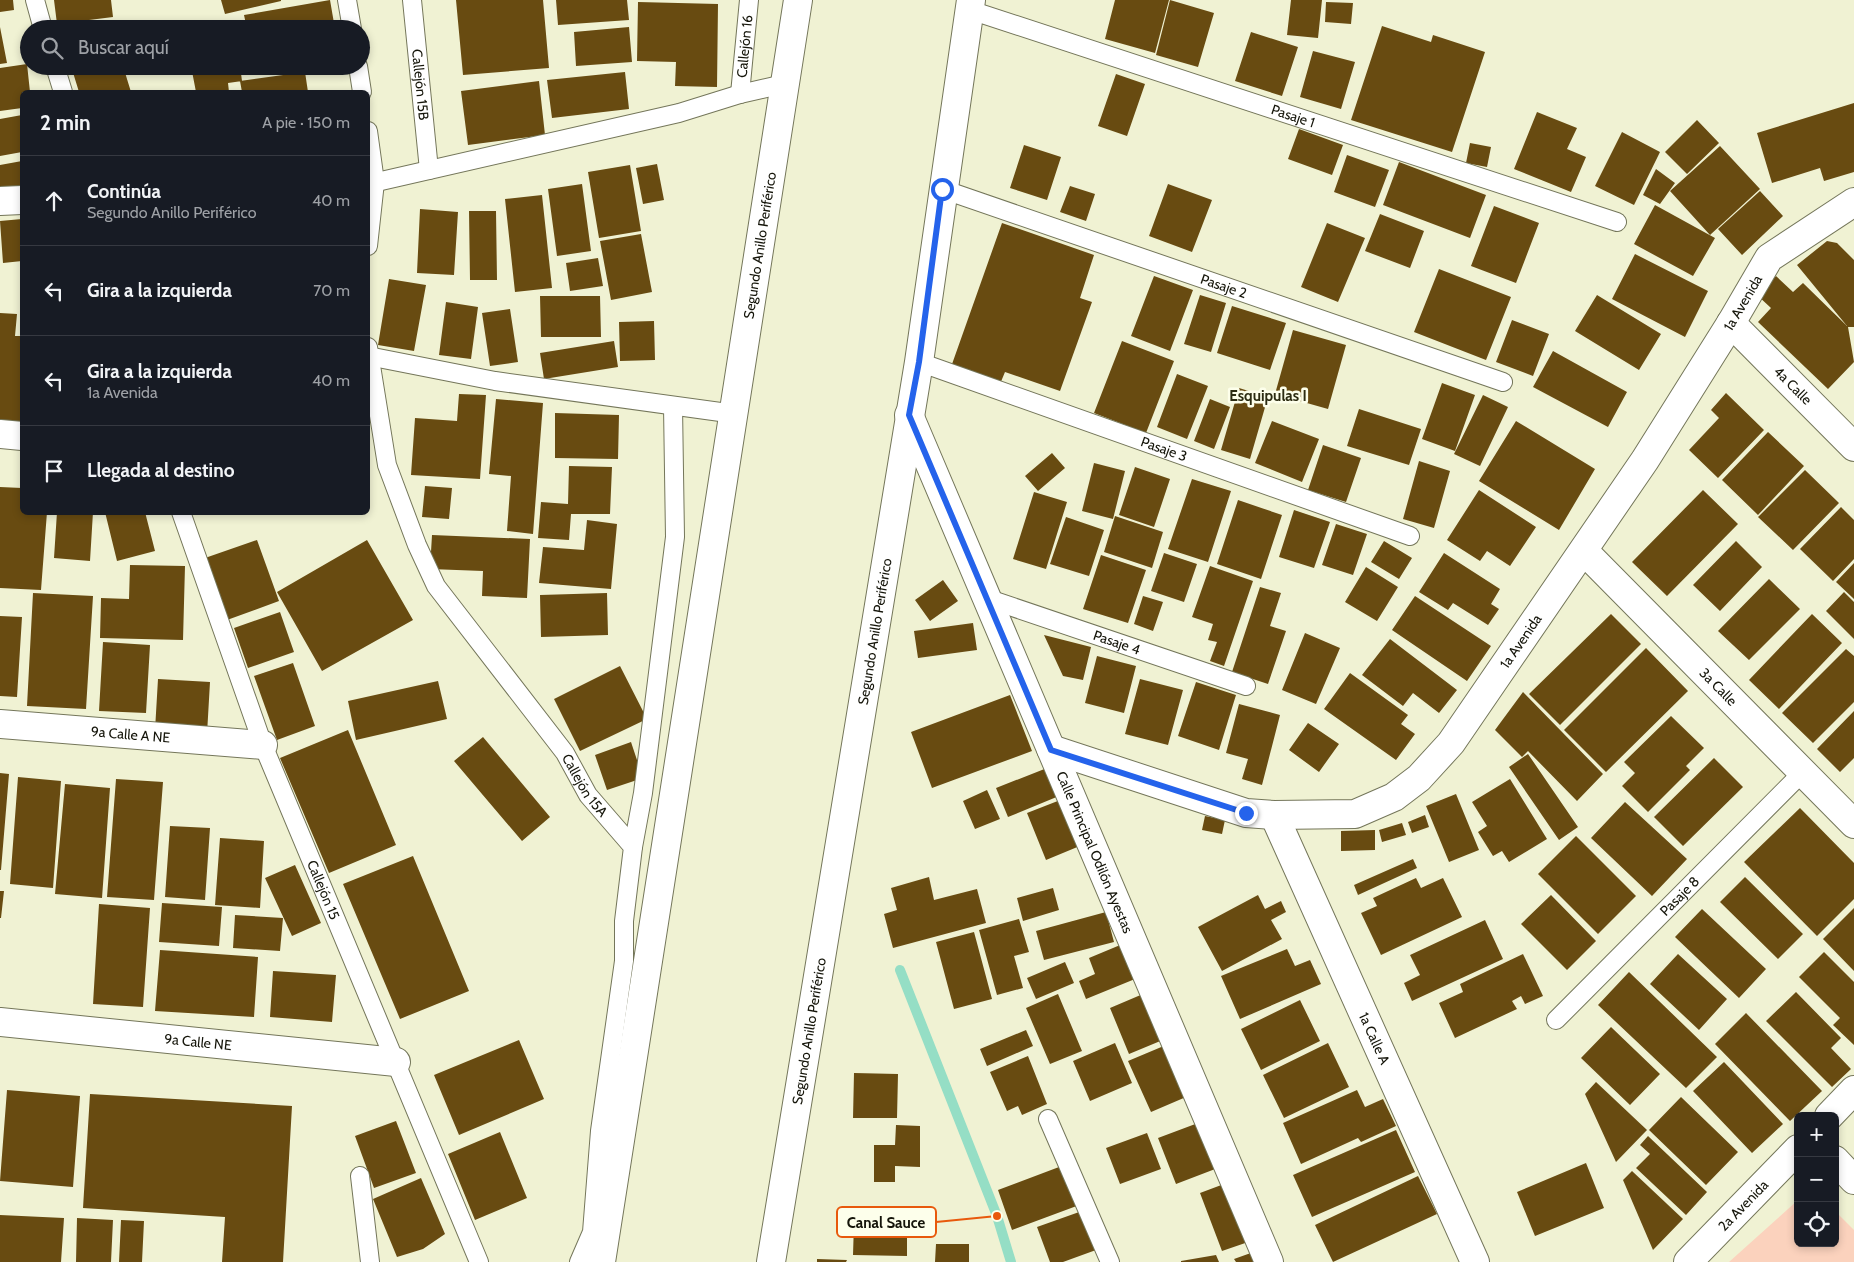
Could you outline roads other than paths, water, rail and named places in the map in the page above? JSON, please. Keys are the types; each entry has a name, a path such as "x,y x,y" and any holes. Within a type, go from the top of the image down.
{"street":[{"name":"Segundo Anillo Periférico","path":"601,1262 798,0"},
{"name":"Segundo Anillo Periférico","path":"771,1262 919,362 942,189 970,5"},
{"path":"0,201 20,200"},
{"name":"1a Avenida","path":"1051,750 1246,813 1274,815 1355,814 1394,798 1419,778 1451,743 1645,460 1770,258 1854,202"},
{"name":"4a Calle","path":"1731,323 1854,447"},
{"name":"Calle Principal Odilón Ayestas","path":"909,415 1269,1262"},
{"path":"0,434 20,436"},
{"name":"3a Calle","path":"1584,551 1854,824"},
{"name":"9a Calle A NE","path":"0,724 262,745"},
{"name":"1a Calle A","path":"1274,815 1474,1262"},
{"name":"9a Calle NE","path":"0,1022 396,1062"},
{"path":"1834,1112 1854,1090"},
{"name":"2a Avenida","path":"1688,1262 1794,1153"},
{"path":"1839,1164 1854,1180"}],"lane":[{"path":"34,0 40,20"},
{"path":"347,0 350,20"},
{"name":"Callejón 15B","path":"412,0 428,170"},
{"name":"Callejón 16","path":"740,94 749,0"},
{"name":"Pasaje 1","path":"970,5 1617,222"},
{"path":"58,75 62,90"},
{"path":"359,75 362,90"},
{"path":"371,183 679,113 740,94 784,84"},
{"path":"370,165 370,204"},
{"name":"Pasaje 2","path":"942,189 1503,382"},
{"path":"370,356 495,381 734,414"},
{"name":"Pasaje 3","path":"919,362 1410,536"},
{"name":"Callejón 15A","path":"370,367 387,465 417,544 436,586 565,753 588,795 633,847"},
{"path":"579,1262 592,1232 600,1131 624,961 624,921 633,847 643,793 675,537 674,406"},
{"name":"Callejón 15","path":"182,515 262,745 479,1262"},
{"name":"Pasaje 4","path":"986,598 1246,686"},
{"name":"Pasaje 8","path":"1556,1020 1804,772"},
{"path":"1048,1119 1110,1262"},
{"path":"360,1176 370,1262"}],"waterway":[{"path":"900,970 997,1216 1011,1262"}],"place":[{"name":"Canal Sauce","path":"997,1216"}],"district":[{"name":"Esquipulas I","path":"1268,396"}]}
